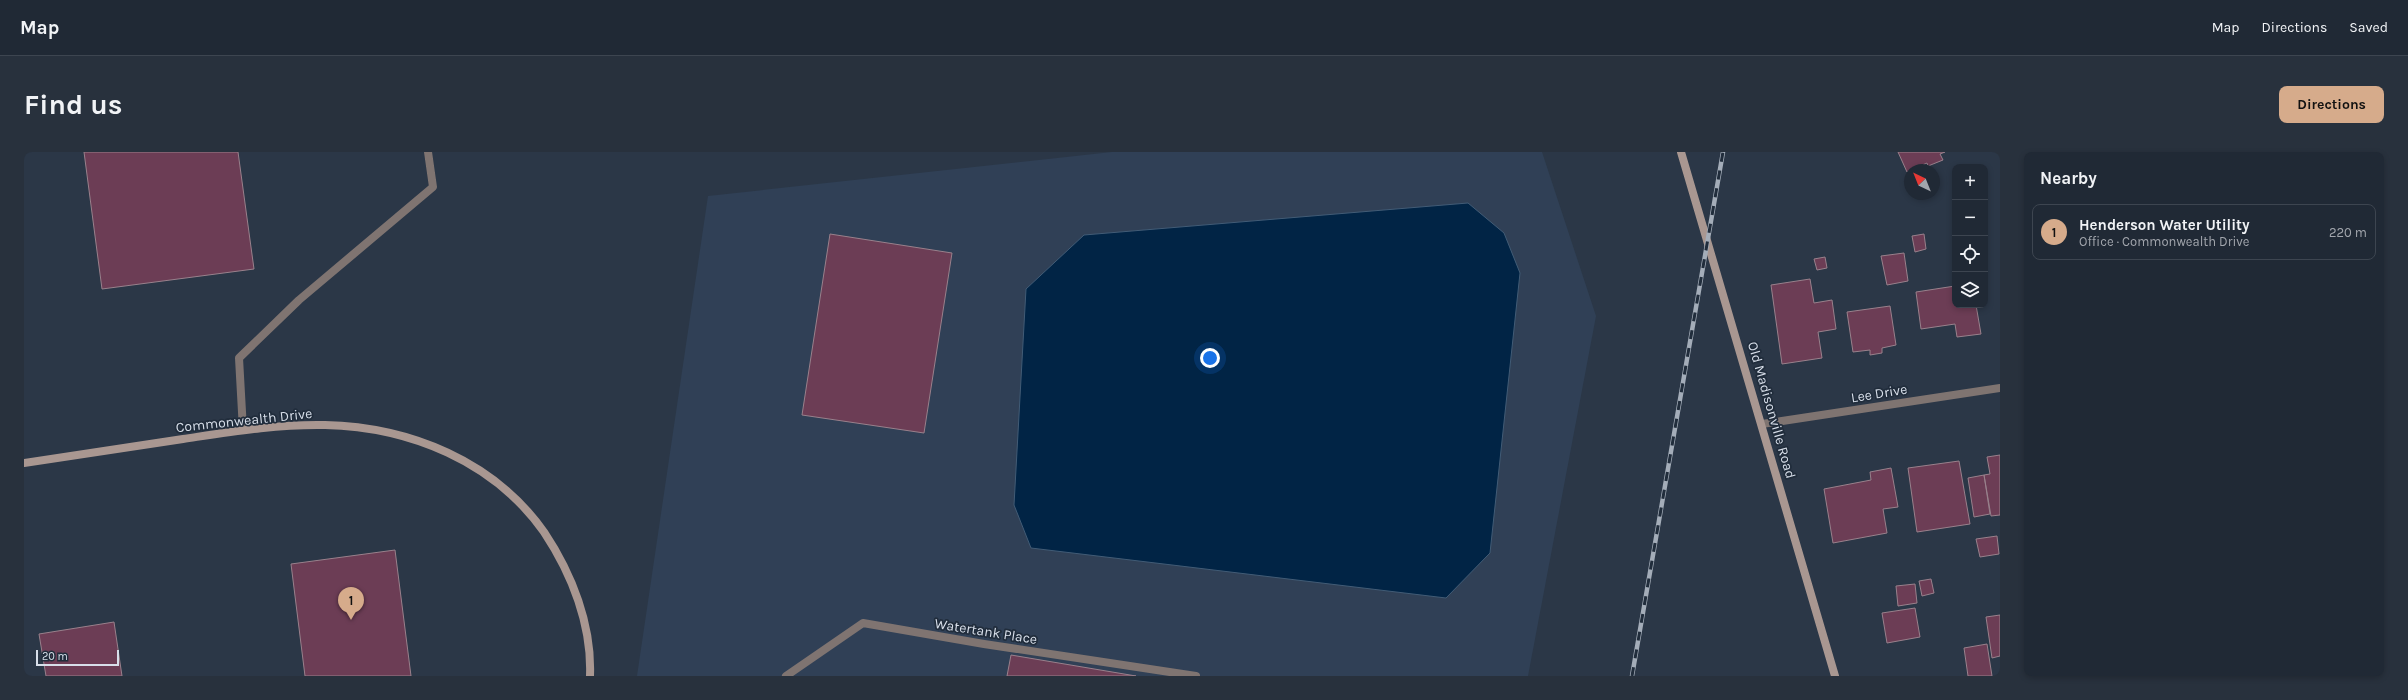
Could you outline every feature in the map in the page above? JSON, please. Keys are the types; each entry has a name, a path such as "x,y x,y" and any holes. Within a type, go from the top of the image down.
{"street":[{"path":"243,430 239,358 299,300 433,187 428,152"},
{"name":"Old Madisonville Road","path":"1681,152 1836,676"},
{"name":"Lee Drive","path":"1762,424 2000,388"},
{"name":"Commonwealth Drive","path":"24,463 243,430 325,425 364,428 403,435 440,448 476,467 513,496 534,519 557,551 574,587 586,627 590,676"},
{"name":"Watertank Place","path":"786,676 863,623 984,644 1196,676"}],"shaded area":[{"path":"1112,152 1542,152 1596,316 1528,676 637,676 708,196"},
{"path":"1468,203 1504,233 1520,273 1490,553 1446,598 1031,548 1014,505 1026,289 1084,235"}],"building":[{"path":"84,152 238,152 254,269 102,289"},
{"path":"1898,152 1945,152 1940,154 1943,160 1933,164 1904,164 1904,165"},
{"path":"830,234 952,253 924,433 802,415"},
{"path":"1924,234 1926,249 1915,252 1912,236"},
{"path":"1904,253 1908,281 1887,285 1881,256"},
{"path":"1825,257 1827,268 1817,270 1814,259"},
{"path":"1810,279 1814,303 1832,300 1836,329 1818,332 1822,358 1782,364 1771,285"},
{"path":"1952,286 1952,308 1977,308 1981,334 1957,337 1955,324 1921,329 1916,292"},
{"path":"1890,306 1896,345 1882,348 1882,353 1870,355 1870,350 1853,352 1847,312"},
{"path":"2000,455 2000,515 1991,516 1984,475 1990,474 1987,457"},
{"path":"1959,461 1970,524 1917,532 1908,468"},
{"path":"1891,468 1898,507 1883,509 1887,533 1833,543 1824,489 1871,480 1870,472"},
{"path":"1984,475 1990,514 1974,517 1968,478"},
{"path":"1997,536 1999,554 1980,557 1976,539"},
{"path":"395,550 411,676 305,676 291,564"},
{"path":"1931,579 1934,593 1922,596 1919,581"},
{"path":"1915,584 1917,603 1898,606 1896,586"},
{"path":"1915,608 1920,637 1887,643 1882,613"},
{"path":"2000,615 2000,656 1992,658 1986,617"},
{"path":"114,622 122,676 46,676 39,634"},
{"path":"1987,644 1992,676 1968,676 1964,648"},
{"path":"1011,655 1136,676 1007,676"}],"railway":[{"path":"1632,676 1723,152"}],"place":[{"name":"Henderson Water Utility","path":"351,620"}]}
